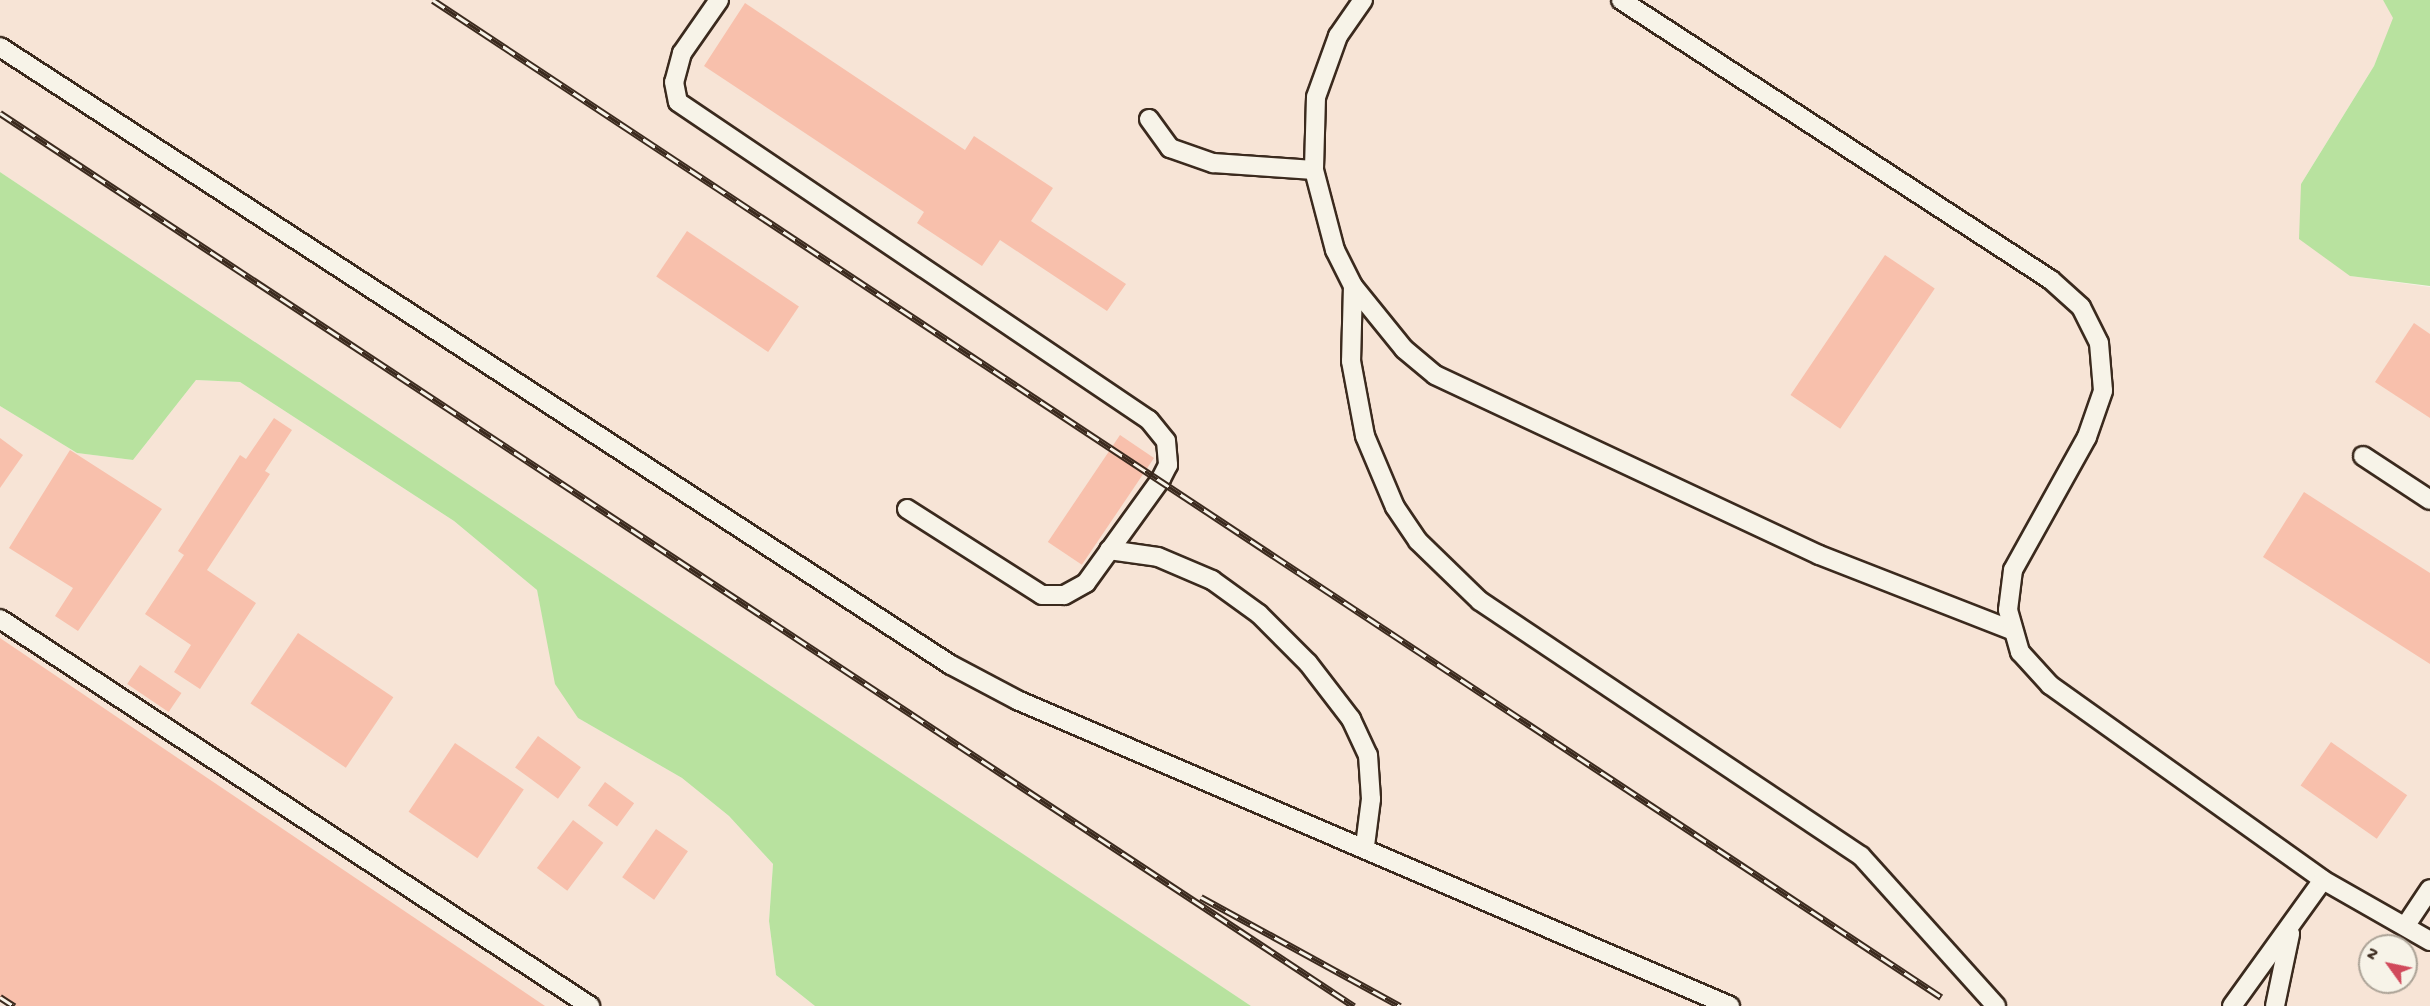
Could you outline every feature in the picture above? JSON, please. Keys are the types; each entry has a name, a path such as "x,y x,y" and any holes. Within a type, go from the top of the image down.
{"lane":[{"path":"719,0 682,52 674,82 678,102 1149,420 1166,441 1168,465 1086,583 1064,595 1042,595 907,509"},
{"path":"1363,0 1338,36 1319,86 1312,129 1314,170 1322,211 1353,286 1404,349 1435,375 1820,555 2011,630"},
{"path":"1621,0 2051,279 2091,324 2103,367 2097,415 2013,570 2011,630 2020,652 2050,685 2323,880 2406,925 2430,942"},
{"path":"0,47 951,665 1017,700 1365,846 1730,1006"},
{"path":"1149,119 1170,148 1213,163 1314,170"},
{"path":"1353,286 1351,362 1365,436 1395,507 1418,542 1480,601 1861,856 1996,1006"},
{"path":"2363,456 2430,500"},
{"path":"1109,550 1158,557 1212,580 1259,614 1308,663 1351,719 1368,755 1371,799 1365,846"},
{"path":"0,619 590,1006"},
{"path":"2232,1006 2291,929 2323,880"},
{"path":"2406,925 2430,889"},
{"path":"2275,1006 2291,929"}],"shaded area":[{"path":"0,0 2383,0 2394,18 2374,66 2301,184 2350,276 2430,287 2430,1006 1251,1006 0,172"},
{"path":"196,380 240,382 454,521 537,590 546,633 578,718 682,778 729,816 773,864 769,921 776,975 815,1006 0,1006 0,406 77,453 133,460"}],"green space":[{"path":"2383,0 2430,0 2430,286 2350,276 2299,239 2301,184 2374,66 2393,18"},
{"path":"0,172 1251,1006 815,1006 776,975 769,921 773,864 729,816 682,778 578,718 555,684 537,590 454,521 240,382 196,380 133,460 77,453 0,406"}],"building":[{"path":"745,3 965,150 974,136 1053,188 1031,221 1126,284 1107,311 1000,240 982,266 917,223 924,212 704,66"},
{"path":"687,231 799,306 768,352 656,277"},
{"path":"1885,255 1935,289 1840,429 1790,395"},
{"path":"2414,323 2430,334 2430,418 2375,382"},
{"path":"274,418 292,430 265,471 270,474 207,570 256,603 200,689 174,672 191,645 145,614 184,555 178,551 240,455 246,459"},
{"path":"1120,435 1154,458 1082,565 1048,542"},
{"path":"0,438 23,455 0,488"},
{"path":"70,450 162,509 78,631 55,616 73,588 9,548"},
{"path":"2304,492 2430,573 2430,664 2263,557"},
{"path":"298,633 393,697 346,768 250,703"},
{"path":"0,638 545,1006 12,1006 0,998"},
{"path":"140,665 181,693 169,712 127,684"},
{"path":"538,736 581,767 558,799 515,768"},
{"path":"2331,742 2407,795 2377,839 2301,785"},
{"path":"455,743 524,789 477,858 409,812"},
{"path":"605,782 634,803 617,827 588,805"},
{"path":"573,820 603,843 567,891 537,868"},
{"path":"656,829 688,851 654,900 622,877"}],"railway":[{"path":"433,0 1941,997"},
{"path":"0,113 1354,1006"},
{"path":"1201,897 1400,1006"},
{"path":"0,997 14,1006"}]}
